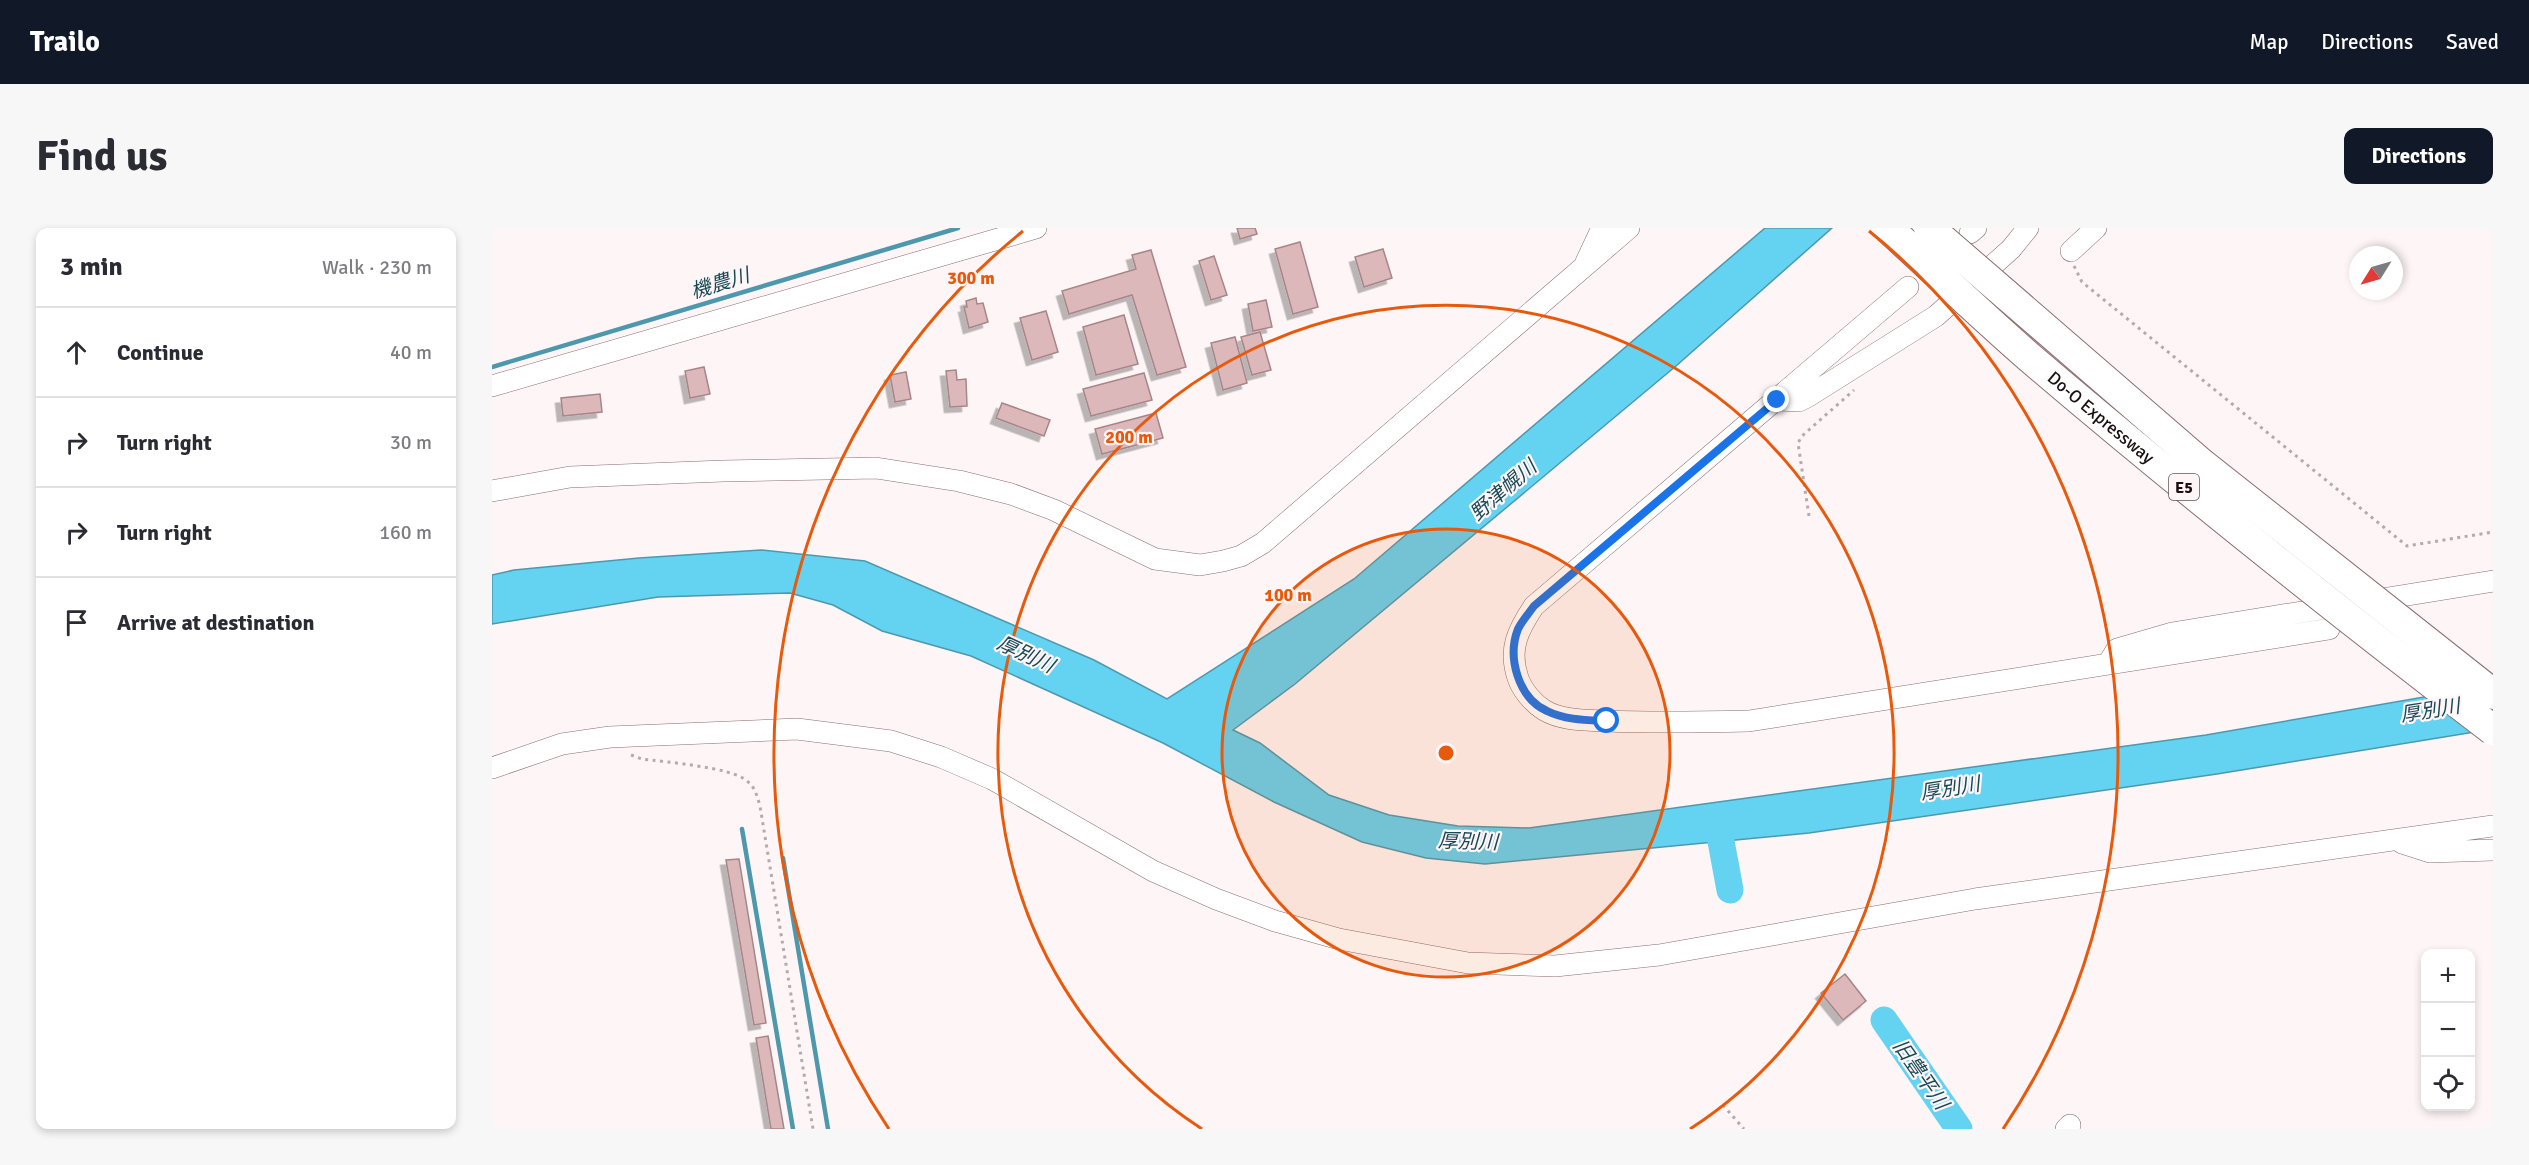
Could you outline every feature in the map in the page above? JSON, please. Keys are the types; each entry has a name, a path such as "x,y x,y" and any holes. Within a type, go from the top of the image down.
{"highway":[{"name":"Do-O Expressway","path":"1888,228 2028,355 2184,487 2347,618 2493,730"},
{"name":"Do-O Expressway","path":"1929,228 2202,464 2493,694"}],"street":[{"path":"492,386 1036,228"},
{"path":"1583,268 1602,228"},
{"path":"492,491 570,477 876,468 959,481 1011,494 1054,510 1155,560 1200,565 1223,561 1240,556 1263,543 1629,228"},
{"path":"1777,400 1799,401 1808,397 1936,316 2011,249 2028,228"},
{"path":"2072,251 2096,228"},
{"path":"1908,287 1534,606 1518,630 1514,667 1520,684 1532,700 1545,711 1581,720 1653,724 1749,721 2329,629"},
{"path":"2108,663 2117,649 2172,633 2493,581"},
{"path":"492,768 562,744 610,737 797,729 891,741 941,757 992,779 1153,871 1216,899 1275,921 1339,939 1468,963 1555,966 1659,955 1975,899 2493,826"},
{"path":"2396,841 2430,852 2493,850"}],"path":[{"path":"2072,251 2072,264 2082,282 2407,546 2493,532"},
{"path":"1809,516 1798,443 1802,436 1861,384"},
{"path":"610,737 621,751 642,759 732,772 746,780 755,790 760,806 813,1129"},
{"path":"1722,1105 1744,1129"}],"water":[{"path":"1765,228 1832,228 1676,366 1295,684 1233,730 1260,743 1329,795 1389,815 1458,826 1529,828 2206,735 2493,685 2493,729 2217,774 1809,833 1485,864 1426,858 1362,842 1274,802 1163,743 971,656 882,631 833,605 790,593 658,597 492,624 492,575 514,570 639,558 761,550 865,561 1094,660 1167,699 1354,579"}],"building":[{"path":"1237,228 1255,228 1257,234 1240,239"},
{"path":"1300,242 1318,307 1293,314 1275,249"},
{"path":"1383,249 1392,278 1364,287 1355,257"},
{"path":"1151,250 1186,367 1157,375 1132,295 1069,314 1062,291 1136,269 1132,255"},
{"path":"1214,256 1227,295 1211,300 1199,261"},
{"path":"976,298 977,304 983,303 988,322 969,328 964,307 967,307 966,301"},
{"path":"1266,300 1272,327 1253,331 1248,304"},
{"path":"1046,311 1058,352 1032,360 1020,318"},
{"path":"1124,315 1138,364 1096,375 1083,327"},
{"path":"1260,332 1271,370 1252,375 1241,337"},
{"path":"1235,337 1247,383 1223,390 1211,343"},
{"path":"704,367 710,394 690,398 685,371"},
{"path":"956,370 957,380 966,379 967,406 950,407 946,371"},
{"path":"906,372 911,399 895,402 890,375"},
{"path":"1144,373 1152,400 1091,416 1083,389"},
{"path":"600,394 602,412 563,416 561,398"},
{"path":"1002,403 1050,420 1044,436 996,418"},
{"path":"1156,413 1163,438 1102,454 1095,429"},
{"path":"739,859 766,1023 754,1025 726,860"},
{"path":"1845,974 1866,1001 1843,1020 1821,993"},
{"path":"768,1036 784,1129 771,1129 756,1038"}],"waterway":[{"name":"機農川","path":"492,367 958,228"},
{"name":"旧豊平川","path":"1718,825 1730,890"},
{"path":"742,829 793,1129"},
{"path":"783,858 828,1129"},
{"name":"旧豊平川","path":"1884,1020 1959,1129"}],"route":[{"path":"1607,721 1564,717 1545,711 1532,700 1520,684 1514,667 1518,630 1534,606 1777,400"}],"water label":[{"name":"野津幌川","path":"1503,490"},
{"name":"厚別川","path":"1026,654"},
{"name":"厚別川","path":"2430,710"},
{"name":"厚別川","path":"1950,788"},
{"name":"厚別川","path":"1468,841"}]}
